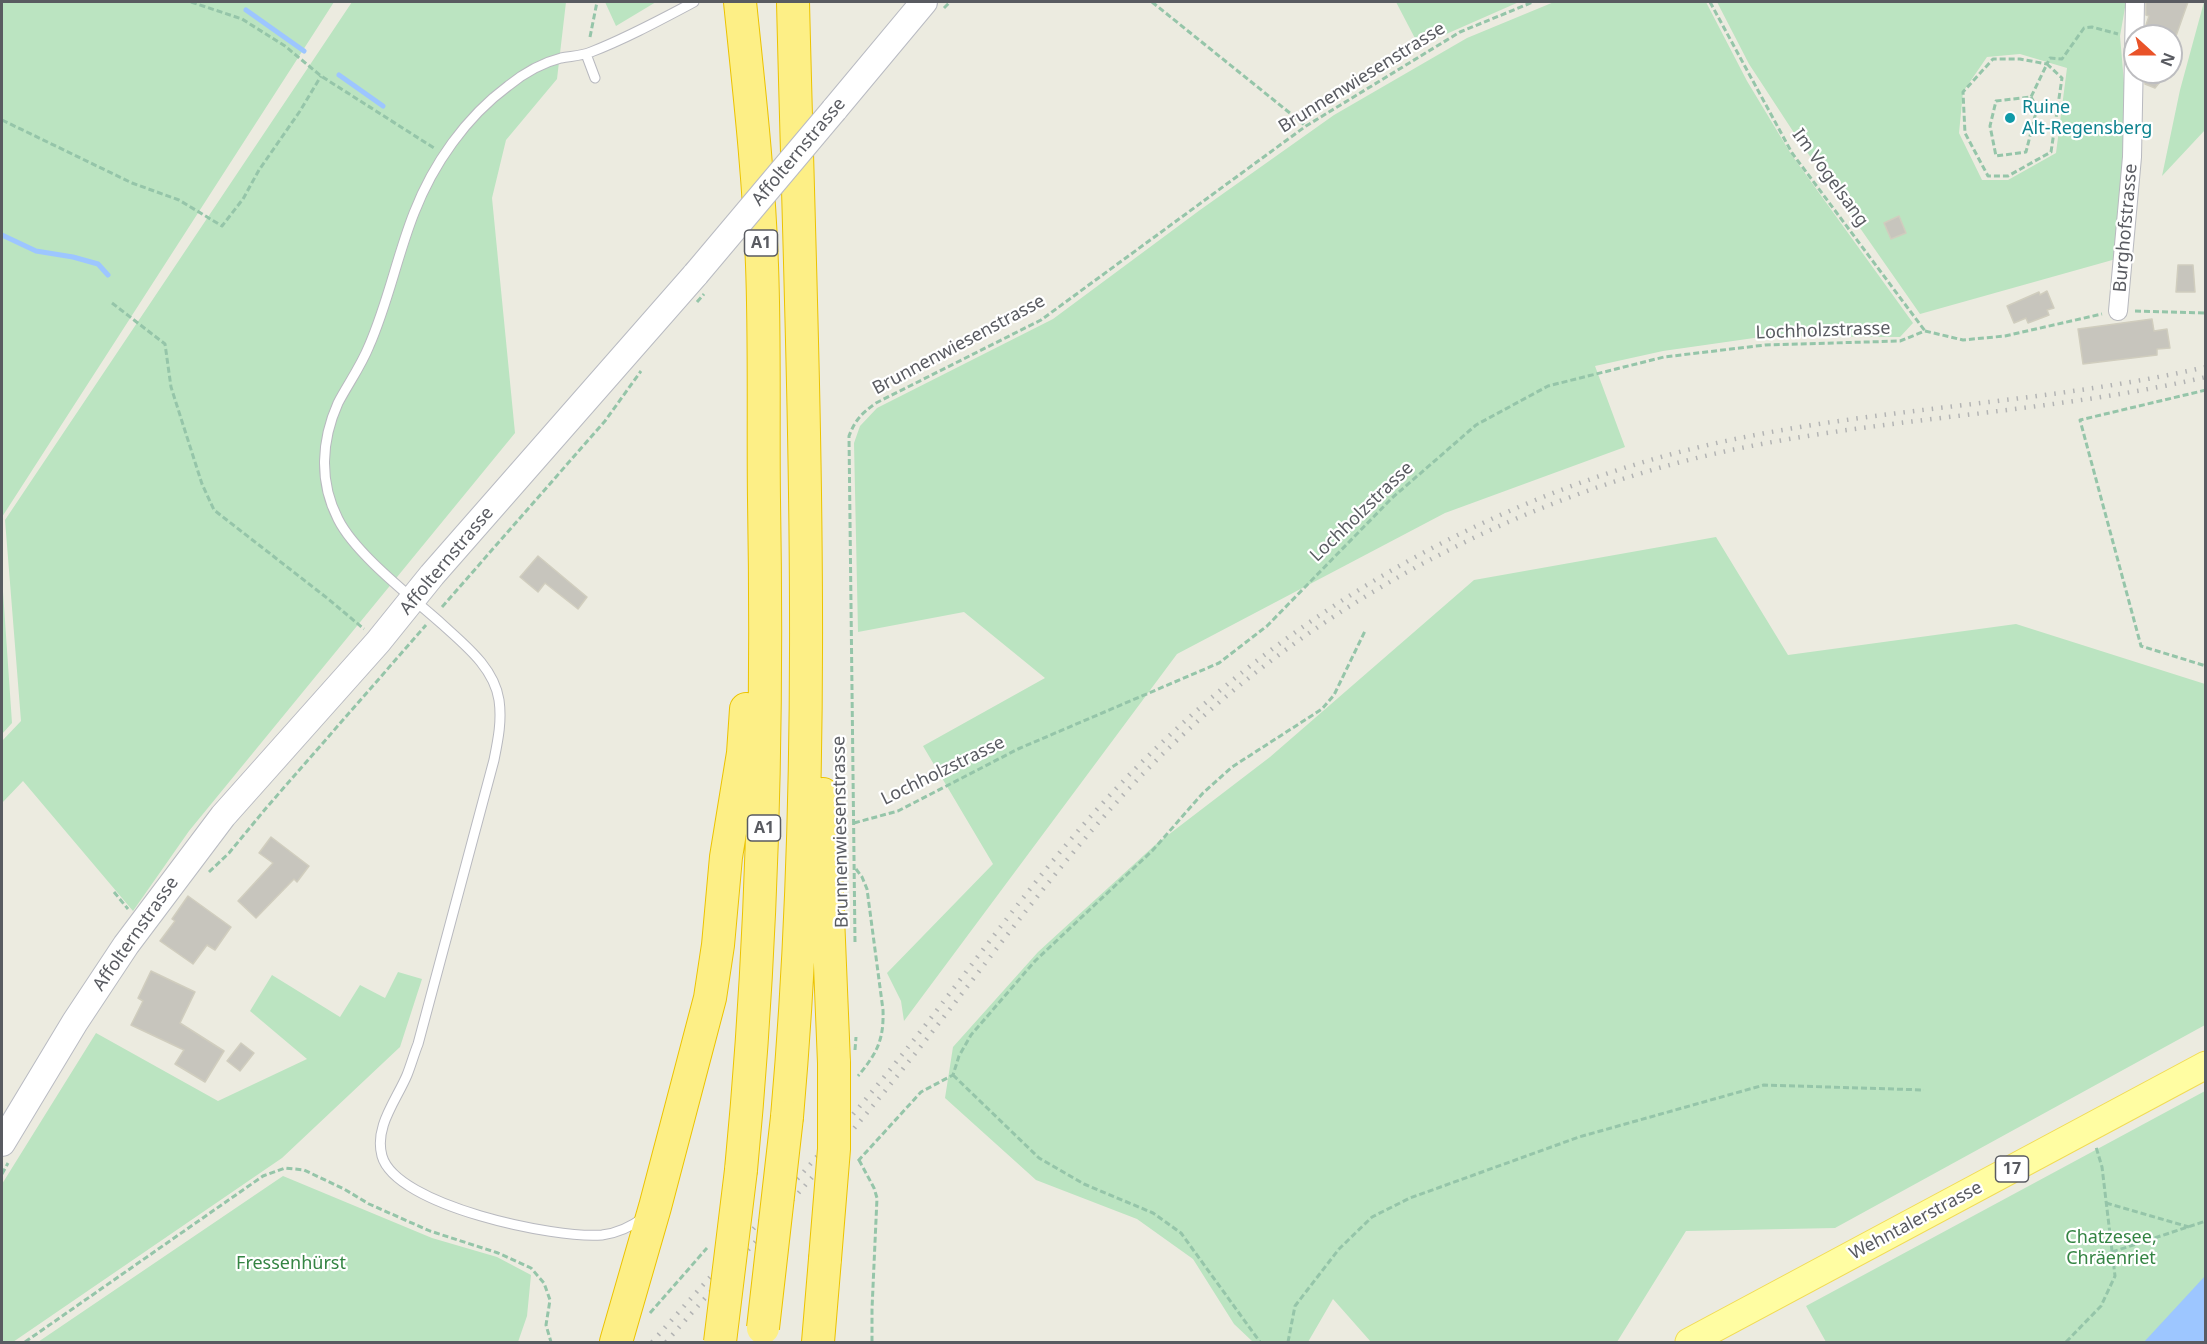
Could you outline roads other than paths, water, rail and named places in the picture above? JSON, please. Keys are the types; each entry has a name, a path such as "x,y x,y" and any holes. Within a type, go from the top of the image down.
{"highway":[{"name":"A1","path":"720,1342 741,1170 751,1064 762,887 765,723 762,264 740,2"},
{"name":"A1","path":"762,1335 787,1117 802,889 806,558 793,2"},
{"path":"616,1342 655,1207 710,998 718,945 726,857 743,753 751,649 753,552 764,484"},
{"path":"806,693 825,804 834,1063 834,1149 818,1342"}],"main road":[{"name":"Wehntalerstrasse","path":"1689,1342 2205,1065"}],"street":[{"name":"Affolternstrasse","path":"8,1148 81,1012 166,889 223,816 378,642 432,575 696,274 924,2"},
{"name":"Burghofstrasse","path":"2118,311 2132,157 2135,2"}],"lane":[{"path":"655,1207 638,1222 620,1232 588,1235 558,1232 486,1217 414,1191 395,1177 383,1159 380,1145 381,1132 407,1074 417,1044 500,730 499,698 489,673 474,653 358,546 338,521 327,493 323,465 327,434 338,404 369,346 414,211 443,154 482,108 507,86 534,68 560,58 586,54 642,30 694,2"},
{"path":"586,54 595,78"}],"water":[{"path":"2205,1276 2205,1342 2144,1342"}],"waterway":[{"path":"246,10 304,51"},
{"path":"339,75 383,106"},
{"path":"2,235 36,251 98,264 108,275"}],"railway":[{"path":"652,1342 864,1101 918,1035 1015,908 1091,816 1150,754 1212,697 1278,645 1347,597 1419,555 1495,517 1573,485 1654,459 1722,442 1790,429 2068,392 2206,367"},
{"path":"666,1342 842,1143 928,1038 1075,850 1139,778 1194,725 1252,675 1314,630 1378,589 1445,552 1514,519 1586,491 1659,468 1726,451 1794,438 2069,402 2206,377"}],"place":[{"name":"Ruine Alt-Regensberg","path":"2010,118"}],"park label":[{"name":"Chatzesee, Chräenriet","path":"2111,1248"},
{"name":"Fressenhürst","path":"291,1264"}]}
